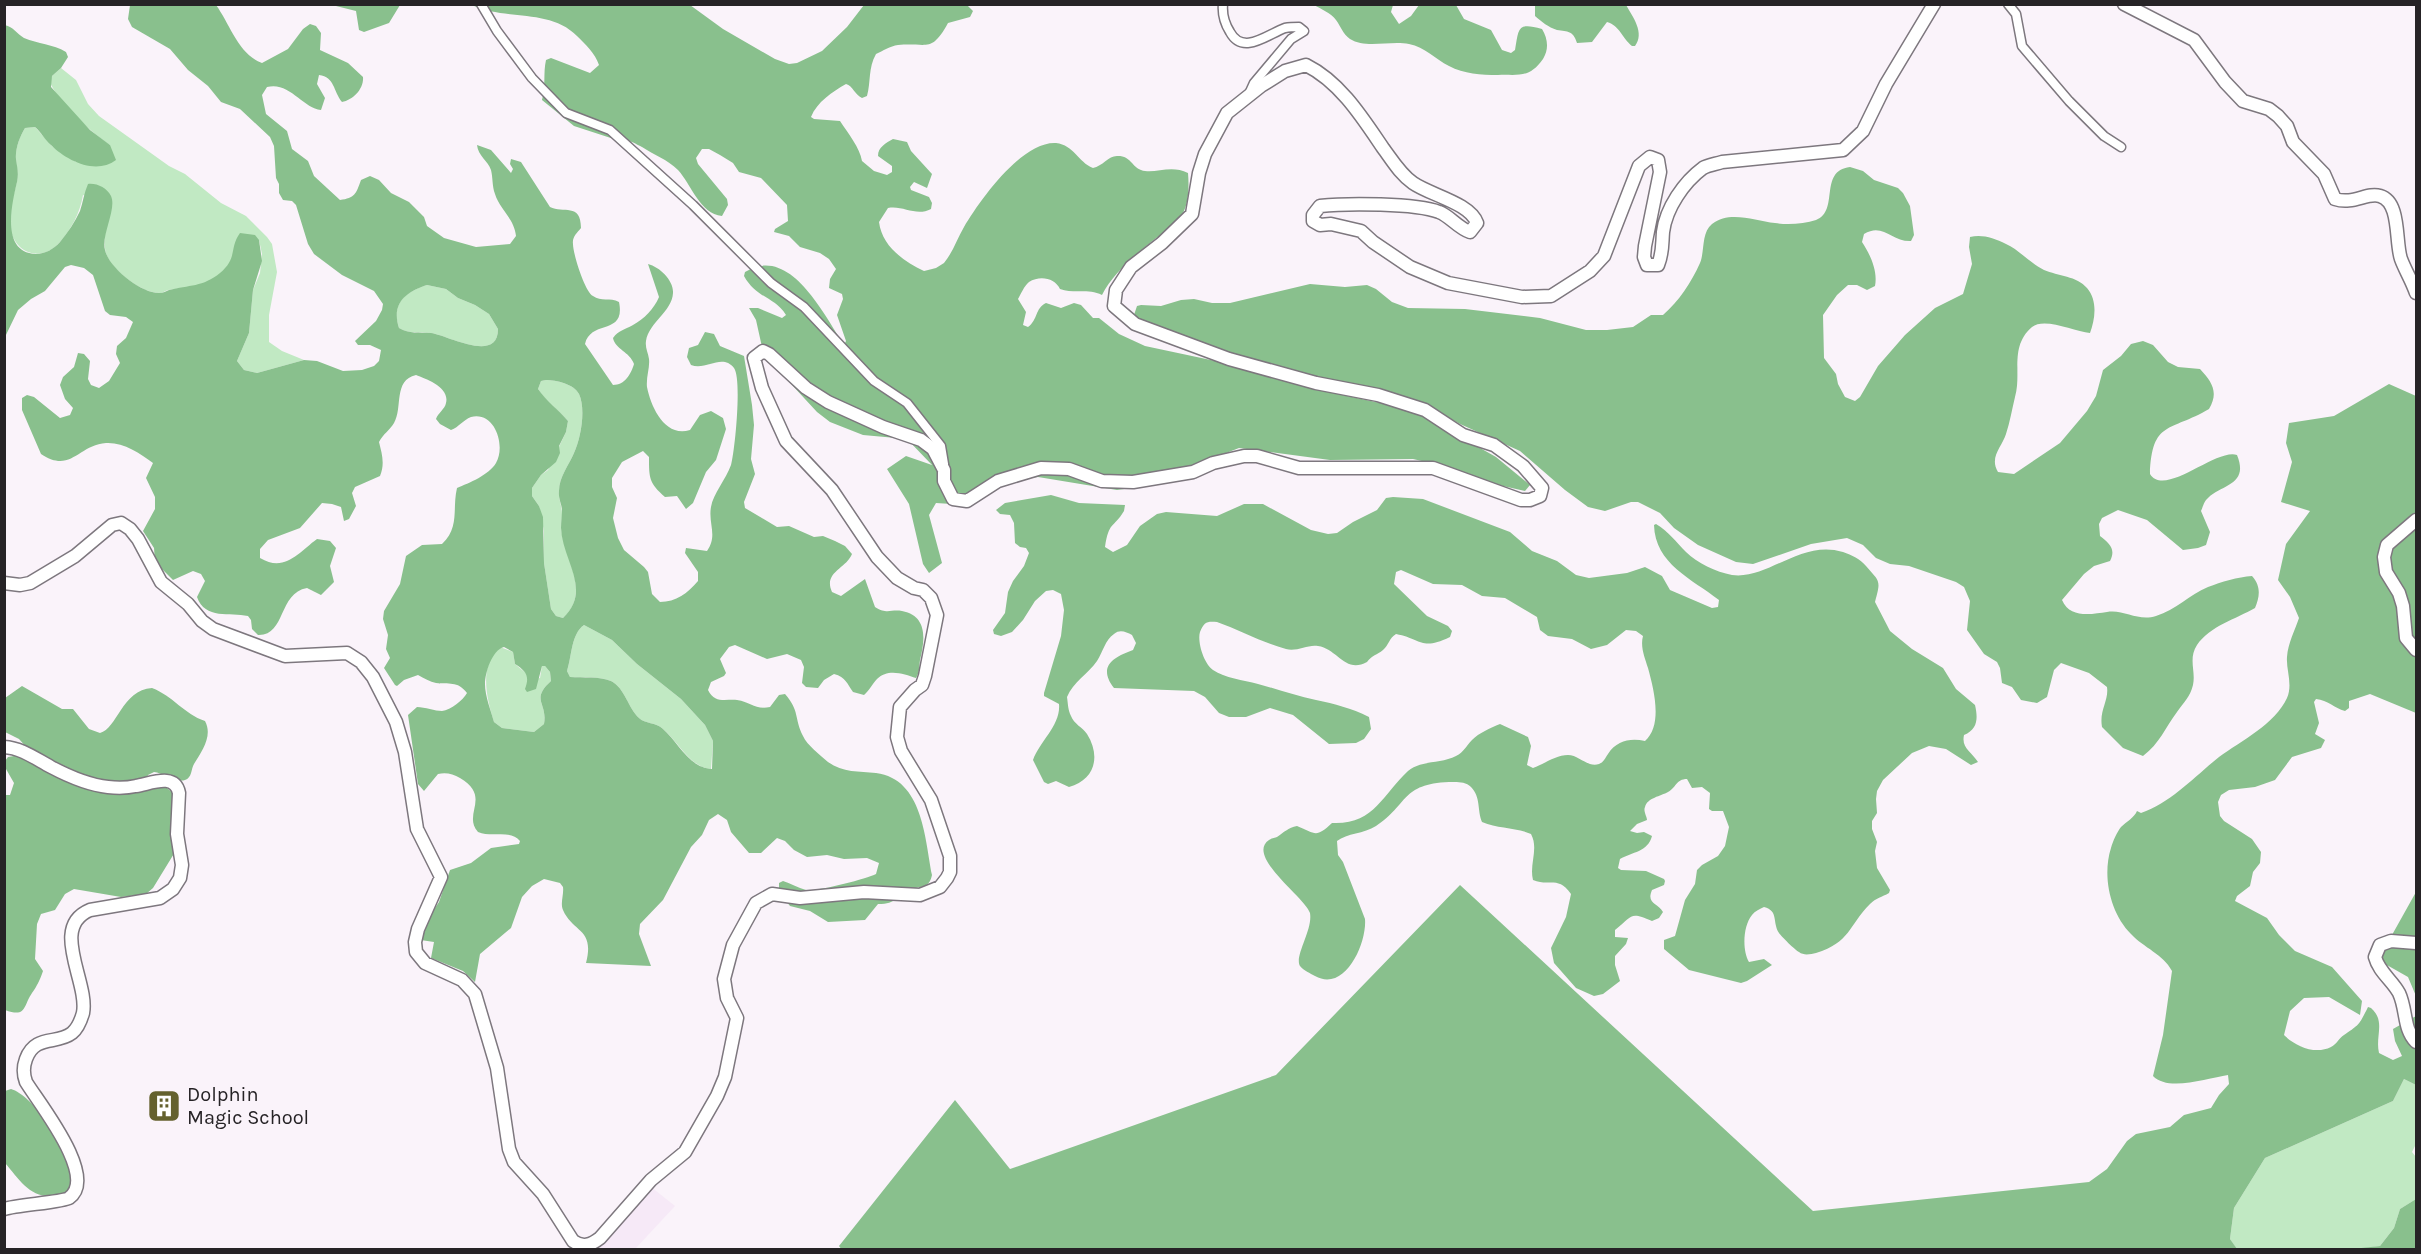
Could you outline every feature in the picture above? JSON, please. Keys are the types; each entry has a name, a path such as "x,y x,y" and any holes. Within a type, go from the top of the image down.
{"main road":[{"path":"4,583 20,585 30,583 68,561 112,525 121,523 138,539 161,582 213,629 285,656 347,652 366,667 386,698 396,722 405,752 417,829 441,877 418,929 415,942 416,952 425,963 462,980 475,993 494,1053 507,1122 509,1149 514,1162 543,1194 573,1241 585,1245 600,1239 651,1180 685,1152 717,1096 724,1077 737,1018 727,998 723,979 733,945 756,903 772,894 800,898 864,892 920,895 940,887 950,872 950,856 931,800 902,751 897,737 900,707 922,685 925,676 937,615 931,598 923,590 914,588 897,578 877,557 832,490 786,441 762,388 754,358 763,351 806,388 828,402 883,427 921,440 933,449 944,471 944,482 948,493 953,499 967,501 998,481 1041,468 1069,469 1102,481 1133,482 1193,472 1213,463 1244,456 1257,456 1299,468 1433,468 1521,500 1530,500 1540,496 1542,488 1523,466 1494,445 1463,435 1425,410 1378,395 1316,383 1229,359 1135,324 1114,306 1116,290 1131,267 1162,243 1192,214 1198,173 1205,154 1227,113 1248,96 1298,65 1306,65 1319,71 1356,108 1397,168 1412,182 1475,217 1477,224 1470,232 1461,229 1440,212 1416,207 1337,204 1320,206 1313,215 1312,222 1361,231 1410,267 1448,283 1522,297 1551,296 1598,264 1604,256 1640,166 1650,157 1658,160 1660,172 1644,257 1647,265 1652,266 1658,265 1662,255 1663,231 1674,200 1688,182 1705,167 1722,162 1843,150 1863,130 1886,84 1934,4"},
{"path":"2124,4 2194,40 2225,82 2244,101 2269,109 2278,116 2286,126 2293,142 2324,174 2330,193 2335,199 2346,202 2375,195 2390,201 2400,257 2416,293"},
{"path":"2416,520 2387,545 2384,557 2386,572 2399,592 2403,606 2406,639 2416,650"},
{"path":"4,747 22,751 60,772 95,785 124,788 161,780 172,782 178,787 179,793 177,834 182,865 178,883 165,896 90,910 82,914 75,922 70,938 83,1001 81,1021 69,1035 42,1042 32,1050 25,1064 24,1074 29,1086 66,1145 76,1169 76,1185 72,1196 64,1200 4,1209"},
{"path":"2416,943 2391,941 2380,945 2375,957 2377,967 2399,992 2407,1029 2416,1042"}],"street":[{"path":"482,4 497,31 532,78 566,112 610,130 693,205 771,283 804,307 874,381 908,403 941,446 944,471"},
{"path":"1223,4 1228,30 1233,38 1242,43 1263,40 1290,27 1299,27 1304,30 1292,39 1254,83 1248,96"},
{"path":"2008,4 2016,14 2022,46 2076,108 2104,136 2121,147"}],"shaded area":[{"path":"651,1187 675,1206 635,1249 596,1250"}],"green space":[{"path":"130,5 216,5 241,46 254,59 262,63 288,49 303,29 310,24 316,26 321,33 320,50 348,63 363,77 360,90 342,102 331,82 319,75 317,84 325,98 321,110 308,105 282,88 267,87 262,95 266,114 287,131 292,149 308,161 314,176 340,200 352,196 361,180 370,176 379,180 391,193 409,202 424,217 427,226 444,238 476,247 510,244 516,236 515,230 497,200 491,170 477,145 491,150 511,173 513,169 510,164 511,159 521,162 550,207 570,210 578,215 581,228 573,239 574,249 586,288 599,299 619,302 620,313 613,324 588,336 585,344 613,385 627,378 634,364 613,338 645,317 659,297 648,264 665,275 673,288 672,300 651,328 646,341 649,357 647,387 652,403 661,419 673,429 690,430 700,415 711,411 723,418 726,429 716,460 706,472 693,503 686,509 677,496 665,497 653,484 649,457 643,451 622,462 612,478 612,487 617,498 613,518 618,538 624,550 648,572 652,594 660,602 681,596 698,581 698,572 685,553 686,548 707,551 710,545 712,540 711,507 731,465 734,445 738,400 734,368 724,362 702,366 691,365 687,357 689,348 698,345 705,332 714,334 720,346 744,356 754,425 751,459 755,474 744,502 745,508 777,527 789,526 814,537 823,536 845,546 852,554 830,580 832,592 841,596 865,579 875,607 886,611 902,611 916,618 923,630 923,645 916,678 896,673 886,674 877,679 864,695 853,692 844,679 834,674 824,680 818,688 806,687 802,683 804,667 801,660 787,654 767,659 735,645 729,647 720,659 726,673 711,682 708,690 717,699 742,701 757,707 770,707 779,695 785,694 793,705 805,739 828,762 845,770 876,773 892,778 904,786 913,798 924,828 932,875 929,883 904,892 889,903 878,904 865,920 828,922 810,911 790,906 779,892 779,883 783,881 806,890 830,887 876,874 879,863 867,858 844,859 827,855 807,857 777,838 761,853 749,853 731,832 727,820 718,814 709,820 702,835 691,847 663,900 640,924 639,934 651,966 586,963 588,943 582,932 563,910 563,887 560,883 544,879 532,886 522,897 511,928 480,954 475,982 463,971 431,958 434,942 414,939 439,902 450,870 471,863 491,848 519,844 520,841 512,835 478,832 473,819 476,799 474,792 469,785 455,775 438,774 424,791 418,784 408,715 417,707 439,711 449,709 463,699 467,693 460,686 434,682 418,675 395,685 384,668 390,658 386,649 388,635 383,619 384,611 400,584 406,556 422,545 442,544 448,538 453,524 457,488 484,475 493,467 499,456 499,439 492,424 479,417 468,418 451,430 440,424 436,419 445,405 446,397 441,388 416,375 404,382 397,417 379,442 383,463 382,472 380,476 355,487 352,493 356,506 349,519 344,521 341,507 322,503 300,528 268,540 260,549 260,558 277,563 298,555 317,539 330,541 336,548 330,566 334,582 321,595 307,588 298,591 286,605 273,629 258,635 252,629 248,616 219,614 206,609 201,604 197,597 205,581 201,574 193,571 173,580 155,562 154,548 143,531 155,509 155,497 146,478 153,463 131,449 112,443 88,448 67,460 51,459 41,454 22,410 22,398 27,395 34,397 60,418 70,415 73,408 65,399 60,385 63,377 74,367 78,353 84,354 90,361 88,379 91,385 99,388 109,381 120,363 116,354 117,346 126,338 133,322 126,317 110,315 105,311 93,275 84,268 71,265 65,267 45,291 18,310 5,337 4,25 12,28 24,38 66,52 68,57 52,76 51,87 90,130 110,145 116,160 100,166 73,161 49,143 35,127 25,128 16,151 18,176 11,214 11,226 17,245 25,251 36,254 55,247 74,223 88,184 101,187 111,196 112,208 104,244 108,257 127,279 153,292 161,293 196,285 214,278 229,263 240,233 255,235 259,240 262,261 253,290 249,333 237,361 244,370 257,373 304,360 317,361 343,371 362,370 374,366 379,361 381,350 370,345 358,345 355,341 376,321 383,304 374,291 342,275 314,254 308,244 296,205 292,201 283,200 279,193 274,146 270,137 240,109 221,102 170,49 132,27 128,19","holes":["427,285 446,289 458,298 475,305 489,314 498,329 496,339 490,345 470,345 431,333 411,332 399,328 397,319 399,305 413,291","541,381 555,381 573,388 579,394 582,407 579,440 559,486 563,540 576,586 572,607 563,618 556,616 551,609 544,563 543,517 532,496 532,488 541,475 556,462 568,421 538,389","584,625 612,640 637,664 681,699 705,725 713,741 712,769 704,768 690,759 660,727 639,718 616,684 606,679 570,677 567,671 574,640","504,647 513,652 515,664 526,674 525,689 527,692 536,689 542,666 550,672 551,681 545,687 541,697 544,724 534,732 502,728 494,722 486,693 485,679 490,662"]},
{"path":"332,5 400,5 389,23 364,32 359,30 356,11"},
{"path":"472,5 690,5 723,29 775,59 789,64 797,63 822,51 847,27 864,5 967,5 973,11 970,17 948,23 932,43 889,47 876,54 872,64 867,96 862,98 846,84 821,102 811,117 840,121 856,146 862,161 874,171 887,175 892,172 892,166 878,156 878,153 885,144 893,139 907,142 911,151 932,174 927,188 914,182 910,187 911,190 929,197 932,203 931,209 920,212 888,208 879,222 884,238 895,252 924,271 944,263 971,216 991,188 1016,162 1030,151 1043,145 1062,144 1093,168 1112,157 1122,156 1138,169 1146,171 1181,170 1188,173 1188,197 1184,211 1172,225 1123,267 1102,295 1060,289 1055,282 1047,279 1033,280 1029,282 1018,299 1026,312 1023,325 1028,327 1042,305 1046,303 1061,308 1074,303 1081,305 1093,318 1099,318 1119,334 1145,346 1239,366 1324,391 1399,407 1420,414 1496,457 1530,485 1525,491 1481,481 1448,467 1413,459 1330,460 1239,448 1139,487 1117,490 1038,477 1009,481 967,505 936,503 929,515 942,563 929,573 923,564 909,504 887,469 906,456 932,465 907,439 863,435 830,422 817,412 780,372 762,347 756,320 749,308 758,308 782,318 786,315 776,304 754,289 744,276 745,272 761,266 777,267 791,275 816,301 844,345 846,341 837,315 843,299 842,294 829,288 830,279 836,269 829,259 820,253 800,247 789,236 774,232 788,221 787,205 761,178 739,172 733,163 709,149 702,149 696,158 698,164 727,199 728,205 722,216 714,214 697,198 678,170 665,160 631,142 620,141 574,126 542,100 546,60 551,58 590,73 599,65 589,49 566,27 554,22 541,18 499,13"},
{"path":"1314,5 1393,5 1391,12 1399,24 1411,16 1419,5 1456,5 1464,19 1491,30 1502,50 1511,53 1515,50 1519,32 1528,26 1542,29 1546,36 1547,48 1543,59 1528,73 1492,75 1467,72 1449,66 1415,46 1402,43 1356,42 1346,35 1331,15"},
{"path":"1535,5 1626,5 1637,25 1638,41 1635,46 1632,46 1615,26 1607,22 1592,42 1577,43 1572,34 1557,30 1535,16"},
{"path":"61,68 76,80 88,104 99,116 169,166 185,174 221,203 246,216 267,237 272,244 277,272 269,315 269,342 282,351 304,360 257,373 244,370 237,361 249,333 253,290 260,273 262,254 259,240 234,250 226,268 208,282 196,287 171,289 163,293 152,292 134,284 111,263 105,243 106,227 112,207 83,195 71,227 52,249 36,254 28,252 16,243 10,226 10,214 18,178 16,151 25,128 35,127 52,146 76,162 110,145 76,116 53,88 50,81 52,76"},
{"path":"1850,167 1863,171 1874,180 1898,188 1903,193 1910,206 1914,235 1911,241 1898,239 1877,230 1864,234 1862,242 1873,263 1875,286 1867,290 1857,285 1848,285 1837,295 1823,315 1824,358 1836,374 1845,397 1855,401 1860,397 1878,366 1905,335 1935,308 1963,294 1972,264 1970,237 1979,236 1992,238 2011,246 2044,270 2078,281 2087,288 2094,304 2090,333 2044,323 2032,327 2025,335 2018,352 2017,388 2010,420 1995,462 1998,472 2014,474 2060,443 2087,411 2096,396 2103,370 2121,356 2131,344 2143,341 2153,345 2168,362 2178,367 2200,369 2211,383 2214,397 2209,409 2174,425 2159,436 2155,444 2150,474 2157,480 2167,480 2179,477 2217,458 2237,455 2240,472 2237,478 2208,498 2201,511 2210,532 2206,545 2183,550 2147,520 2118,510 2102,518 2099,524 2100,536 2112,550 2110,561 2094,566 2084,574 2062,600 2070,610 2076,613 2119,612 2137,617 2149,617 2170,610 2201,590 2218,583 2252,576 2257,584 2259,595 2255,608 2216,628 2202,638 2197,645 2193,655 2194,680 2190,693 2158,741 2143,756 2123,748 2102,727 2107,687 2089,673 2061,663 2054,670 2047,697 2037,703 2021,700 2012,687 2002,683 1997,662 1984,654 1967,630 1970,601 1964,587 1956,582 1909,566 1890,564 1876,558 1863,545 1847,538 1811,544 1753,564 1736,562 1698,545 1674,528 1660,513 1638,502 1631,502 1605,511 1588,507 1520,451 1435,410 1151,336 1134,315 1137,306 1141,305 1161,306 1194,299 1212,303 1230,303 1310,284 1345,287 1367,285 1392,302 1408,308 1465,309 1540,318 1586,330 1633,327 1651,315 1663,315 1689,285 1702,258 1706,232 1712,224 1735,217 1785,224 1816,220 1827,208 1835,176 1840,170"},
{"path":"427,285 446,289 489,314 498,329 496,339 490,345 470,345 431,333 411,332 399,328 397,312 402,300 412,291"},
{"path":"541,381 569,385 577,391 582,407 579,440 559,486 563,540 576,586 571,608 563,618 556,616 551,609 544,563 544,531 539,506 532,496 532,488 541,475 548,470 566,432 568,421 538,389"},
{"path":"2389,384 2416,396 2416,713 2370,694 2349,701 2349,708 2345,711 2316,699 2314,702 2319,723 2315,734 2325,740 2321,748 2292,757 2275,780 2255,787 2229,790 2221,795 2218,802 2220,816 2224,821 2252,839 2261,852 2260,863 2253,872 2250,886 2237,896 2235,901 2267,918 2279,935 2295,951 2332,967 2362,1001 2360,1015 2329,997 2304,998 2290,1011 2284,1035 2294,1043 2306,1048 2325,1049 2333,1046 2356,1026 2368,1007 2378,1018 2379,1053 2393,1060 2402,1056 2395,1041 2393,1029 2416,1016 2416,1085 2404,1079 2393,1101 2265,1158 2234,1208 2230,1239 2237,1249 842,1250 839,1246 955,1100 1010,1169 1276,1075 1460,885 1813,1211 2089,1182 2107,1169 2127,1141 2136,1134 2170,1127 2184,1115 2211,1108 2229,1084 2228,1075 2178,1084 2160,1081 2153,1076 2163,1035 2172,971 2164,960 2131,934 2118,916 2110,894 2107,870 2113,842 2121,827 2137,811 2141,813 2173,796 2219,757 2266,724 2282,707 2289,693 2288,652 2299,618 2290,597 2278,580 2286,544 2310,511 2281,502 2292,462 2286,443 2289,423 2334,416"},
{"path":"1051,495 1079,503 1125,505 1124,511 1110,529 1107,539 1105,547 1113,552 1127,545 1140,526 1157,514 1166,512 1217,516 1244,504 1263,504 1311,530 1328,534 1337,533 1377,510 1386,498 1423,499 1510,532 1532,551 1557,561 1576,575 1589,578 1627,573 1645,567 1662,576 1670,590 1712,608 1718,607 1719,600 1668,560 1656,539 1654,525 1665,530 1696,560 1732,575 1759,572 1813,551 1828,549 1843,552 1861,561 1877,579 1878,589 1875,602 1890,631 1912,649 1943,668 1956,689 1975,705 1976,723 1963,739 1966,747 1978,762 1971,765 1946,749 1929,746 1912,753 1883,780 1877,791 1877,813 1872,821 1872,829 1877,842 1875,851 1877,868 1890,890 1889,893 1870,904 1848,933 1836,944 1810,954 1797,951 1780,935 1772,911 1764,907 1758,910 1749,920 1745,932 1744,945 1747,957 1749,962 1764,959 1772,965 1741,983 1689,970 1664,949 1664,940 1675,936 1685,900 1695,884 1697,870 1718,856 1725,846 1729,827 1723,811 1709,809 1710,793 1702,787 1692,788 1687,779 1681,780 1671,790 1651,799 1646,804 1644,810 1647,820 1637,824 1630,831 1644,832 1652,836 1650,841 1643,848 1620,859 1618,868 1646,871 1664,879 1664,885 1652,890 1650,898 1663,912 1659,918 1652,921 1632,916 1615,930 1615,937 1628,938 1626,944 1615,956 1620,981 1603,994 1594,996 1576,988 1554,963 1551,948 1566,917 1571,894 1557,883 1533,880 1534,845 1531,834 1482,822 1478,799 1471,787 1466,784 1449,782 1422,787 1407,796 1387,818 1376,826 1337,841 1338,855 1343,862 1365,919 1365,929 1358,952 1345,972 1336,978 1326,979 1315,976 1305,971 1299,962 1309,927 1310,913 1270,866 1264,847 1269,840 1297,826 1319,833 1332,823 1358,819 1368,814 1408,771 1456,756 1478,735 1500,724 1528,737 1531,746 1527,765 1533,768 1564,755 1595,765 1603,761 1620,743 1630,740 1645,741 1654,726 1656,707 1653,686 1642,648 1643,636 1636,631 1626,630 1607,645 1591,649 1572,639 1548,636 1540,630 1537,617 1505,598 1482,596 1462,585 1433,584 1401,570 1396,572 1394,584 1427,616 1448,626 1452,631 1450,637 1427,644 1396,634 1383,650 1367,662 1353,665 1331,651 1318,646 1286,649 1217,622 1204,624 1199,636 1200,647 1207,663 1218,673 1343,707 1369,717 1371,729 1364,739 1356,743 1329,744 1293,715 1270,708 1246,717 1229,717 1219,713 1205,697 1194,691 1114,688 1107,674 1110,663 1133,650 1136,643 1132,635 1118,632 1108,639 1097,661 1067,697 1072,719 1087,734 1094,751 1090,773 1078,784 1069,787 1056,781 1048,784 1044,782 1033,760 1059,712 1059,704 1044,696 1044,693 1061,636 1064,610 1061,594 1053,590 1046,591 1035,601 1012,632 1001,636 994,634 993,630 1005,613 1008,592 1029,553 1026,548 1015,543 1014,523 1010,515 1000,514 996,510 1005,503"},
{"path":"584,625 612,640 637,664 681,699 705,725 713,741 711,769 696,764 660,727 639,718 616,684 606,679 570,677 567,671 572,646"},
{"path":"500,647 513,652 515,664 527,674 529,680 540,678 542,666 550,672 551,681 545,687 541,697 544,724 534,732 502,728 494,722 486,683 489,664"},
{"path":"22,686 62,709 73,709 89,729 100,733 111,725 134,695 152,688 205,721 208,732 206,743 187,779 181,781 154,772 148,775 145,783 167,788 174,794 175,852 153,888 146,894 121,897 74,889 65,894 55,910 41,914 37,924 35,959 43,971 23,1009 17,1013 5,1010 4,795 10,795 14,783 6,769 5,761 8,757 20,755 28,749 19,739 5,732 5,698"},
{"path":"2416,892 2416,996 2408,977 2378,960"},
{"path":"2404,1079 2416,1085 2416,1144 2412,1152 2416,1157 2416,1199 2400,1209 2394,1228 2380,1246 2352,1250 2237,1250 2230,1239 2234,1208 2265,1158 2393,1101"},
{"path":"11,1089 29,1101 48,1122 63,1146 71,1167 71,1186 65,1193 46,1196 32,1191 5,1163 5,1091"},
{"path":"2416,1199 2416,1249 2352,1249 2380,1246 2394,1228 2400,1209"}],"place":[{"name":"Dolphin Magic School","path":"164,1106"}]}
